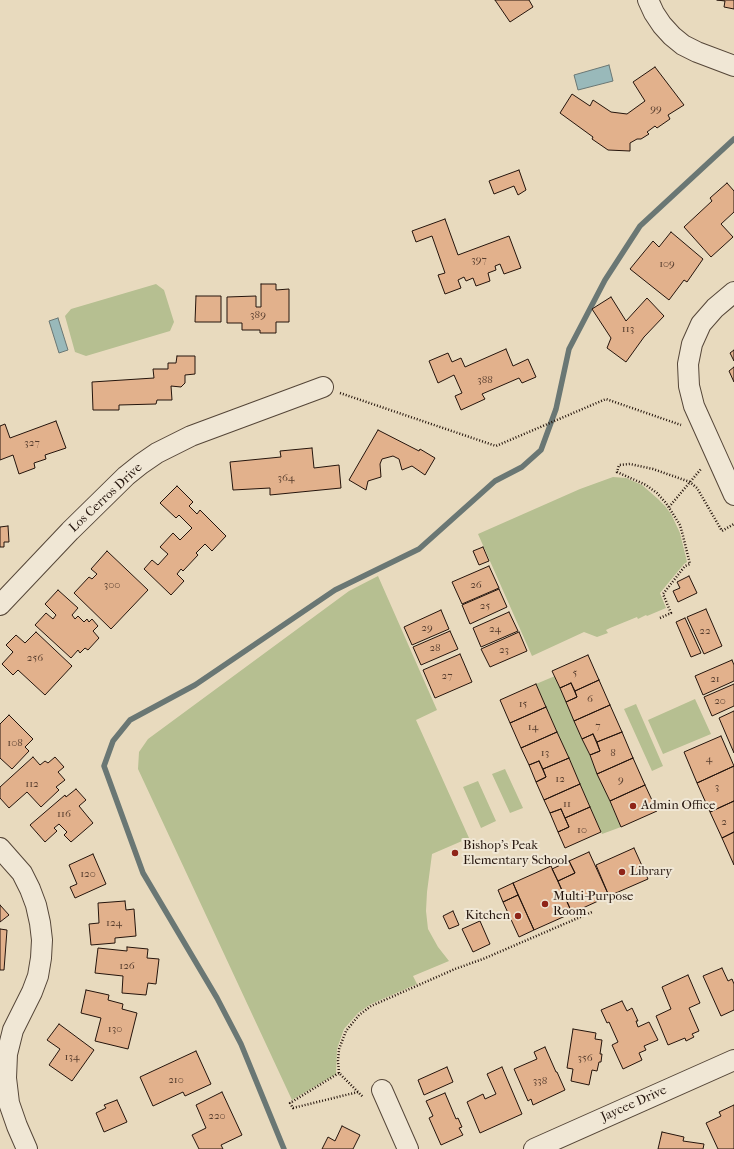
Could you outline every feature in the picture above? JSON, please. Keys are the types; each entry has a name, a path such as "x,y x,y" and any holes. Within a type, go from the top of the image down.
{"street":[{"path":"648,0 654,13 672,36 697,52 734,66"},
{"path":"734,292 701,324 692,344 688,364 688,386 694,406 734,495"},
{"name":"Los Cerros Drive","path":"0,605 70,530 126,476 157,453 191,436 323,387"},
{"path":"0,848 22,873 30,889 36,905 42,940 38,976 32,992 13,1030 3,1065 9,1103 27,1149"},
{"name":"Jaycee Drive","path":"534,1149 734,1060"},
{"path":"383,1093 408,1149"}],"path":[{"path":"323,387 496,446 606,399 711,443 690,482 669,507"},
{"path":"660,618 671,613 663,594 685,566 690,564 680,525 669,507 657,493 646,485 617,472 619,465 630,464 645,467 690,482 697,488 722,531 734,524"},
{"path":"383,1093 372,1103 367,1103 364,1098 339,1073 339,1049 346,1031 359,1015 371,1006 592,912"},
{"path":"339,1073 290,1103 292,1108 358,1092"}],"green space":[{"path":"156,284 164,290 174,322 170,331 86,356 75,352 65,316 71,309"},
{"path":"613,477 626,478 642,485 665,506 671,514 680,533 687,562 660,593 666,608 638,619 637,617 610,628 606,630 608,633 597,637 584,632 532,656 478,534 580,489"},
{"path":"378,576 437,710 416,720 469,838 432,854 427,892 426,911 428,929 438,947 449,961 413,976 417,984 371,1004 358,1013 344,1029 337,1049 336,1074 292,1100 138,769 139,752 148,739 349,591"},
{"path":"555,676 621,827 602,834 536,684"},
{"path":"695,699 711,734 663,754 648,720"},
{"path":"636,704 663,766 652,771 624,709"},
{"path":"505,769 523,808 510,813 492,774"},
{"path":"478,781 496,821 481,828 463,787"}],"water":[{"path":"609,65 613,81 578,90 574,75"},
{"path":"58,318 68,350 59,353 49,321"}],"building":[{"path":"495,0 529,0 533,7 510,22"},
{"path":"717,0 734,0 734,9 724,7 725,1"},
{"path":"655,67 684,105 668,115 670,119 657,128 655,126 647,132 649,134 630,143 630,151 608,150 560,113 572,94 590,106 593,100 611,112 627,114 645,101 633,82"},
{"path":"519,170 526,190 518,195 514,186 494,194 489,181"},
{"path":"727,183 734,191 734,212 721,224 733,237 711,257 684,227 712,201 710,198"},
{"path":"445,219 458,255 509,236 521,268 504,274 500,264 495,266 496,270 488,273 490,281 476,286 473,278 466,281 464,277 458,280 461,288 445,294 438,275 445,273 432,236 416,242 412,231"},
{"path":"671,232 703,259 687,282 684,280 669,300 630,269 653,241 659,247"},
{"path":"261,284 276,284 276,290 289,289 289,322 276,322 276,333 260,333 260,330 242,330 242,323 227,323 227,297 256,296 256,307 261,307"},
{"path":"196,296 221,296 221,322 195,322"},
{"path":"611,297 626,321 647,298 664,316 644,337 626,362 607,348 611,338 592,309"},
{"path":"506,349 513,366 528,359 536,377 522,383 519,378 482,394 485,399 461,410 455,396 462,393 454,375 438,383 429,361 448,353 452,362 461,358 465,367"},
{"path":"734,350 734,361 730,353"},
{"path":"177,356 195,356 195,374 185,375 185,383 181,387 171,386 172,400 157,400 156,404 119,405 119,410 93,410 92,382 154,378 153,369 168,369 168,363 176,363"},
{"path":"734,367 734,382 729,371"},
{"path":"56,421 66,448 45,455 46,459 34,463 35,468 19,474 13,455 0,460 0,426 5,424 10,438"},
{"path":"378,430 419,451 420,449 435,458 425,475 412,466 402,470 399,459 393,456 382,459 380,464 381,477 368,481 366,490 349,480"},
{"path":"312,448 314,468 339,465 341,488 270,495 270,488 233,490 230,462 281,457 280,451"},
{"path":"177,486 193,502 189,506 197,514 200,510 226,536 212,551 205,544 196,553 198,555 183,571 181,569 177,574 184,581 171,595 144,569 152,560 158,565 168,554 160,547 173,533 180,540 192,528 179,515 176,518 160,503"},
{"path":"8,526 9,542 4,542 4,547 0,547 0,527"},
{"path":"483,547 489,561 479,565 473,551"},
{"path":"107,551 148,590 111,629 74,593 89,577 92,579 97,574 91,569"},
{"path":"489,566 499,588 462,604 452,582"},
{"path":"689,576 697,593 678,602 673,591 680,588 677,582"},
{"path":"499,589 507,607 470,624 462,605"},
{"path":"58,590 78,608 72,615 75,619 78,616 84,622 87,619 89,622 92,619 98,626 93,631 99,638 88,650 85,648 80,653 78,650 71,658 35,625 46,613 53,619 56,615 45,604"},
{"path":"706,609 722,646 704,654 687,617"},
{"path":"441,610 449,629 412,645 404,627"},
{"path":"509,612 518,631 481,647 473,628"},
{"path":"685,618 701,653 691,657 676,622"},
{"path":"450,631 458,649 421,665 413,647"},
{"path":"36,632 72,666 45,695 18,670 13,675 2,664 13,652 6,645 16,635 25,643"},
{"path":"519,632 527,651 490,667 481,649"},
{"path":"460,654 472,682 435,698 423,670"},
{"path":"588,655 599,680 575,691 571,683 560,688 552,671"},
{"path":"732,660 734,665 734,681 703,695 695,676"},
{"path":"599,680 610,705 574,721 566,702 577,697 575,691"},
{"path":"571,683 577,697 566,702 560,688"},
{"path":"536,684 546,707 510,723 500,700"},
{"path":"734,684 734,706 712,716 704,697"},
{"path":"610,705 622,732 597,742 593,734 582,739 574,721"},
{"path":"546,707 557,732 521,748 510,723"},
{"path":"734,711 734,753 719,718"},
{"path":"9,715 33,739 25,747 29,751 12,769 0,758 0,724"},
{"path":"557,732 569,758 543,769 539,761 529,765 521,748"},
{"path":"622,732 633,758 597,774 590,755 600,751 597,742"},
{"path":"593,734 600,751 590,755 582,739"},
{"path":"721,736 734,766 697,783 684,752"},
{"path":"33,757 40,765 45,761 48,763 55,757 64,767 58,772 65,780 56,787 59,790 41,807 27,792 9,808 0,798 0,787"},
{"path":"569,758 580,784 544,800 536,782 546,777 543,769"},
{"path":"633,758 645,785 610,801 597,774"},
{"path":"539,761 546,777 536,782 529,765"},
{"path":"734,766 734,801 710,812 697,783"},
{"path":"580,784 590,807 565,818 561,809 550,813 544,800"},
{"name":"Admin Office","path":"645,785 657,811 621,827 610,801"},
{"path":"76,789 86,800 79,806 93,823 71,842 64,835 67,832 59,824 54,828 57,831 45,842 30,825 65,795 66,797"},
{"path":"734,801 734,832 722,838 710,812"},
{"path":"590,807 601,832 565,848 558,832 569,827 565,818"},
{"path":"561,809 569,827 558,832 550,813"},
{"path":"734,832 734,865 722,838"},
{"name":"Library","path":"634,848 648,879 609,896 596,865"},
{"path":"589,852 609,896 572,913 558,881 575,873 569,861"},
{"path":"93,854 106,884 75,898 70,887 77,884 69,865"},
{"path":"569,861 575,873 558,881 552,869"},
{"name":"Multi-Purpose Room","path":"551,866 572,913 534,930 513,883"},
{"path":"513,883 518,895 503,902 498,890"},
{"name":"Kitchen","path":"518,895 534,930 519,937 503,902"},
{"path":"125,901 126,910 134,909 136,936 115,938 115,943 91,945 89,924 99,923 98,903"},
{"path":"0,905 9,915 0,922"},
{"path":"453,911 459,925 449,929 443,916"},
{"path":"480,921 490,944 473,952 462,929"},
{"path":"0,929 7,930 4,970 0,970"},
{"path":"127,947 148,949 147,958 159,959 156,984 148,983 146,995 122,993 123,976 95,973 98,948 127,951"},
{"path":"722,968 728,981 732,979 734,984 734,1010 721,1016 703,976"},
{"path":"688,975 700,1003 689,1008 699,1031 692,1034 694,1037 686,1041 685,1038 668,1045 656,1016 671,1009 662,987"},
{"path":"86,990 109,995 108,1000 123,1004 122,1009 137,1013 128,1049 95,1041 101,1018 81,1013"},
{"path":"622,1001 627,1011 632,1008 638,1021 636,1021 638,1027 649,1022 658,1040 644,1046 646,1050 639,1053 642,1060 623,1069 612,1045 618,1042 609,1022 607,1023 601,1010"},
{"path":"59,1024 94,1050 72,1081 49,1065 60,1049 47,1040"},
{"path":"573,1029 596,1033 595,1039 602,1040 600,1054 602,1054 601,1062 599,1062 597,1071 592,1070 589,1085 571,1081 573,1069 567,1068"},
{"path":"545,1047 565,1090 533,1105 531,1099 528,1101 514,1069 537,1059 534,1052"},
{"path":"196,1051 211,1084 185,1096 183,1092 153,1106 140,1077"},
{"path":"447,1067 453,1082 424,1095 418,1080"},
{"path":"502,1067 522,1114 480,1133 467,1102 483,1094 485,1099 496,1094 487,1074"},
{"path":"222,1092 242,1135 221,1145 223,1149 199,1149 192,1135 206,1128 196,1105"},
{"path":"445,1093 456,1119 458,1118 462,1127 459,1128 463,1135 441,1145 429,1118 433,1116 426,1101"},
{"path":"117,1100 127,1122 104,1132 96,1113 106,1108 104,1105"},
{"path":"734,1105 734,1149 718,1149 706,1123 721,1116 719,1112"},
{"path":"342,1126 360,1135 353,1149 322,1149 328,1137 335,1141"},
{"path":"662,1132 684,1137 683,1141 704,1144 703,1149 658,1149"}],"waterway":[{"path":"284,1149 241,1044 217,998 143,873 104,766 113,741 130,720 195,685 335,590 419,549 495,481 522,467 541,450 556,409 569,349 605,280 640,226 734,139"}],"place":[{"name":"Admin Office","path":"633,806"},
{"name":"Bishop's Peak Elementary School","path":"455,853"},
{"name":"Library","path":"622,872"},
{"name":"Multi-Purpose Room","path":"545,904"},
{"name":"Kitchen","path":"518,916"}]}
